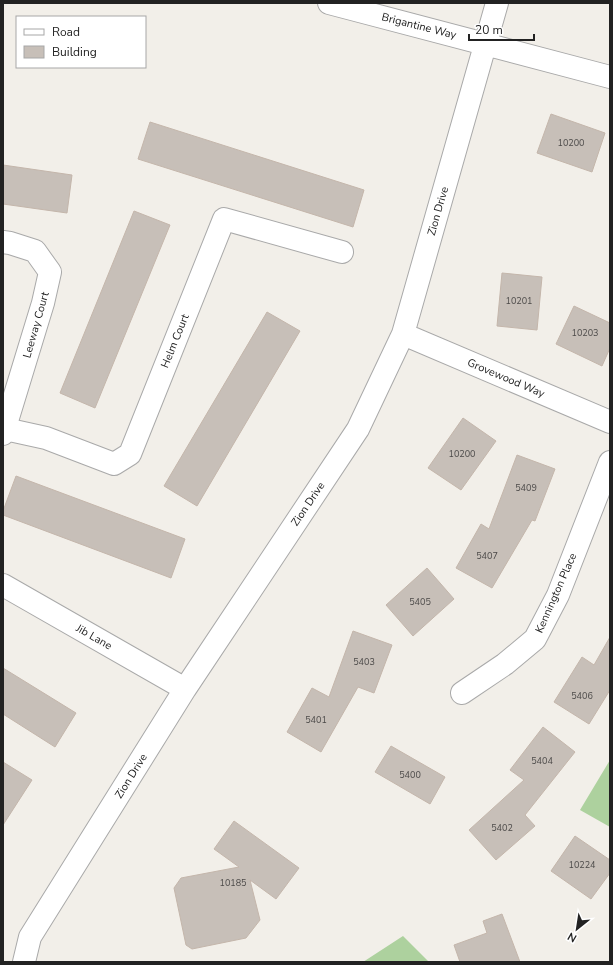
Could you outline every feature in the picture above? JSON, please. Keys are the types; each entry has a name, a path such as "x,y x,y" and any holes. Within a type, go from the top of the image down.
{"street":[{"name":"Brigantine Way","path":"329,3 610,77"},
{"name":"Zion Drive","path":"24,962 30,937 185,689 358,429 403,334 497,3"},
{"name":"Helm Court","path":"4,432 46,438 114,464 130,454 224,219 342,252"},
{"name":"Leeway Court","path":"3,242 10,242 35,251 50,272 43,303 4,432"},
{"name":"Grovewood Way","path":"403,334 610,422"},
{"name":"Kennington Place","path":"462,693 505,664 535,639 558,595 610,462"},
{"name":"Jib Lane","path":"3,585 185,689"}],"green space":[{"path":"610,760 610,827 580,810"},
{"path":"403,936 429,962 363,962"}],"building":[{"path":"551,114 605,133 592,172 537,153"},
{"path":"150,122 364,190 353,227 138,159"},
{"path":"3,165 72,175 67,213 3,204"},
{"path":"134,211 170,225 95,408 60,393"},
{"path":"502,273 542,277 537,330 497,326"},
{"path":"574,306 610,323 610,348 602,366 556,344"},
{"path":"267,312 300,331 197,506 164,486"},
{"path":"463,418 496,441 461,490 428,468"},
{"path":"517,455 555,469 535,521 532,520 492,588 456,568 481,524 489,529"},
{"path":"16,476 185,539 171,578 3,515 3,511"},
{"path":"427,568 454,599 413,636 386,605"},
{"path":"353,631 392,645 374,693 358,687 321,752 287,732 312,688 329,697"},
{"path":"610,637 610,690 589,724 554,702 582,657 594,665"},
{"path":"3,668 76,713 55,747 3,714"},
{"path":"543,727 575,752 525,815 535,826 496,860 469,830 524,780 510,770"},
{"path":"391,746 445,777 430,804 375,772"},
{"path":"3,762 32,780 3,825"},
{"path":"234,821 299,868 276,899 250,880 260,920 246,938 192,949 186,945 174,888 181,878 239,867 214,849"},
{"path":"575,836 610,860 610,873 591,899 551,871"},
{"path":"502,914 520,962 460,962 454,945 487,933 483,921"}]}
